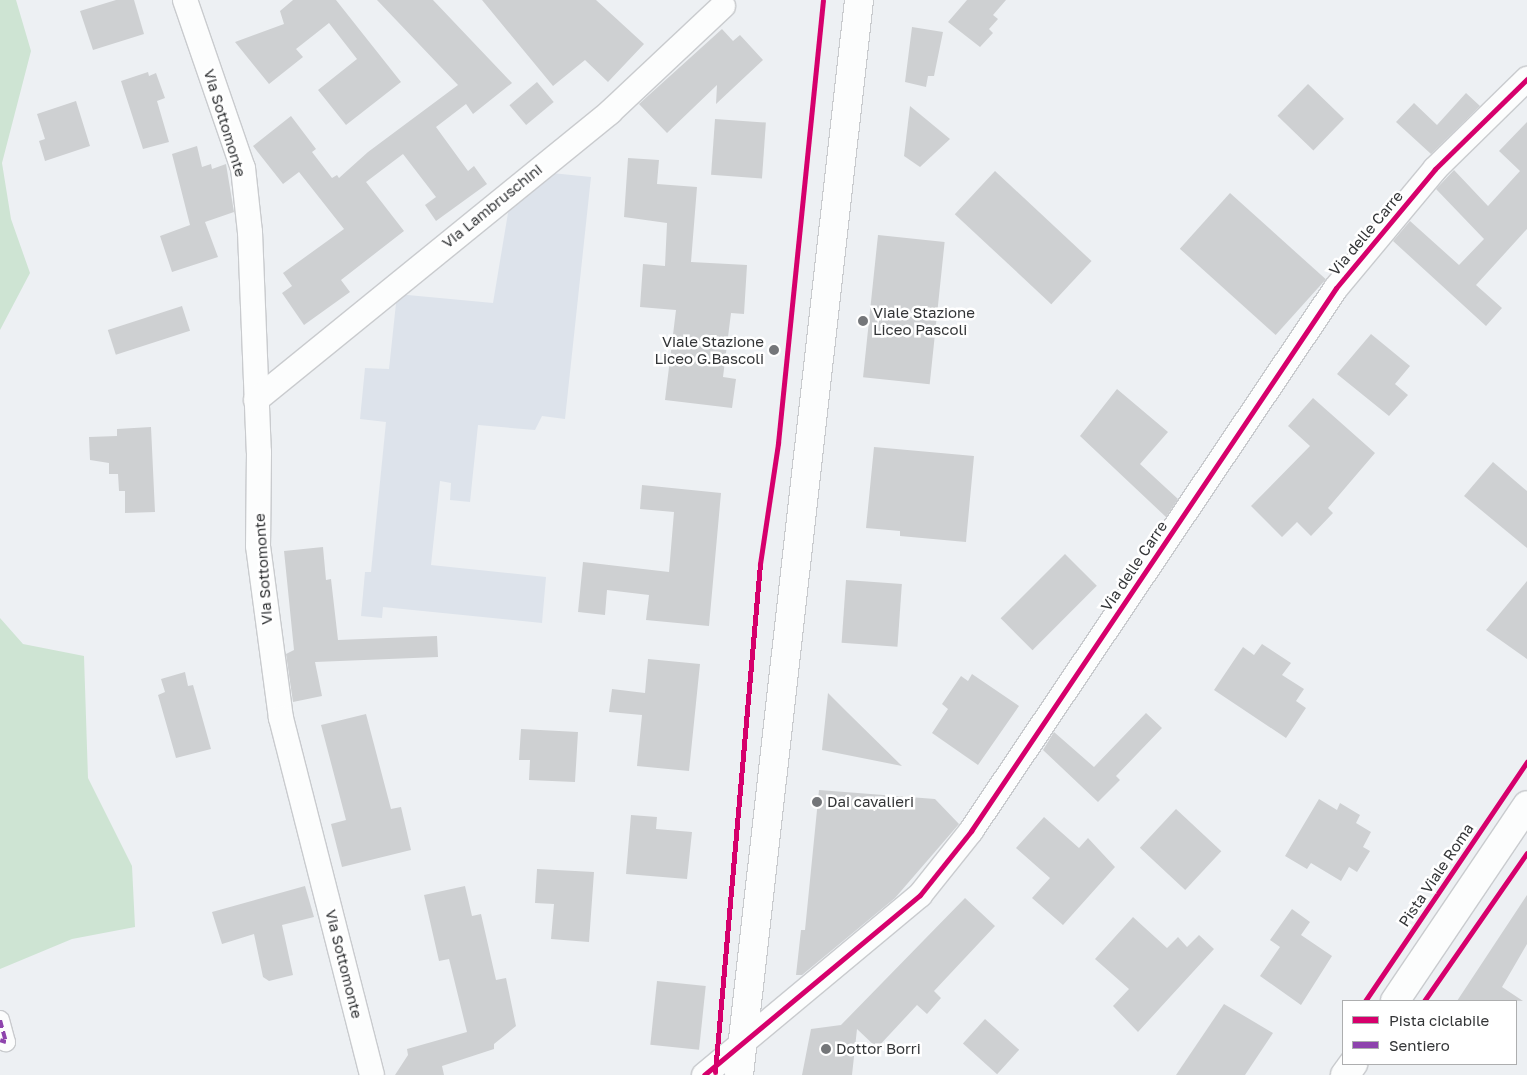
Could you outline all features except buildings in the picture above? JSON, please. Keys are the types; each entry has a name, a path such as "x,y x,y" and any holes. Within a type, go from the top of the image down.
{"main road":[{"path":"739,1075 859,0"},
{"path":"1396,1000 1527,805"}],"street":[{"name":"Via Sottomonte","path":"185,0 243,168 250,232 256,400 258,546 281,718 372,1075"},
{"name":"Via Lambruschini","path":"256,400 610,112 723,6"},
{"name":"Via delle Carre","path":"704,1075 742,1047 920,896 971,831 1336,288 1435,169 1527,79"},
{"path":"0,1020 6,1042 0,1040"}],"shaded area":[{"path":"542,172 591,177 565,419 542,416 535,430 478,425 470,502 450,500 451,483 440,481 431,565 546,577 542,623 383,607 382,618 361,616 365,572 371,572 386,422 360,419 365,368 389,369 397,294 493,303 510,201"}],"green space":[{"path":"0,0 16,0 31,51 2,163 11,219 30,273 0,330"},
{"path":"0,618 23,644 84,656 88,778 132,866 135,927 72,939 0,969"}],"marked path":[{"path":"0,1020 6,1042 0,1040"}],"cycle path":[{"path":"715,1072 760,564 778,443 823,0"},
{"path":"704,1075 920,895 971,831 1336,288 1435,169 1527,79"},
{"name":"Pista Viale Roma","path":"1366,1000 1527,762"},
{"path":"1425,1000 1527,853"}],"place":[{"name":"Viale Stazione Liceo Pascoli","path":"863,321"},
{"name":"Viale Stazione Liceo G.Bascoli","path":"774,350"},
{"name":"Dai cavalieri","path":"817,802"},
{"name":"Dottor Borri","path":"826,1049"}]}
